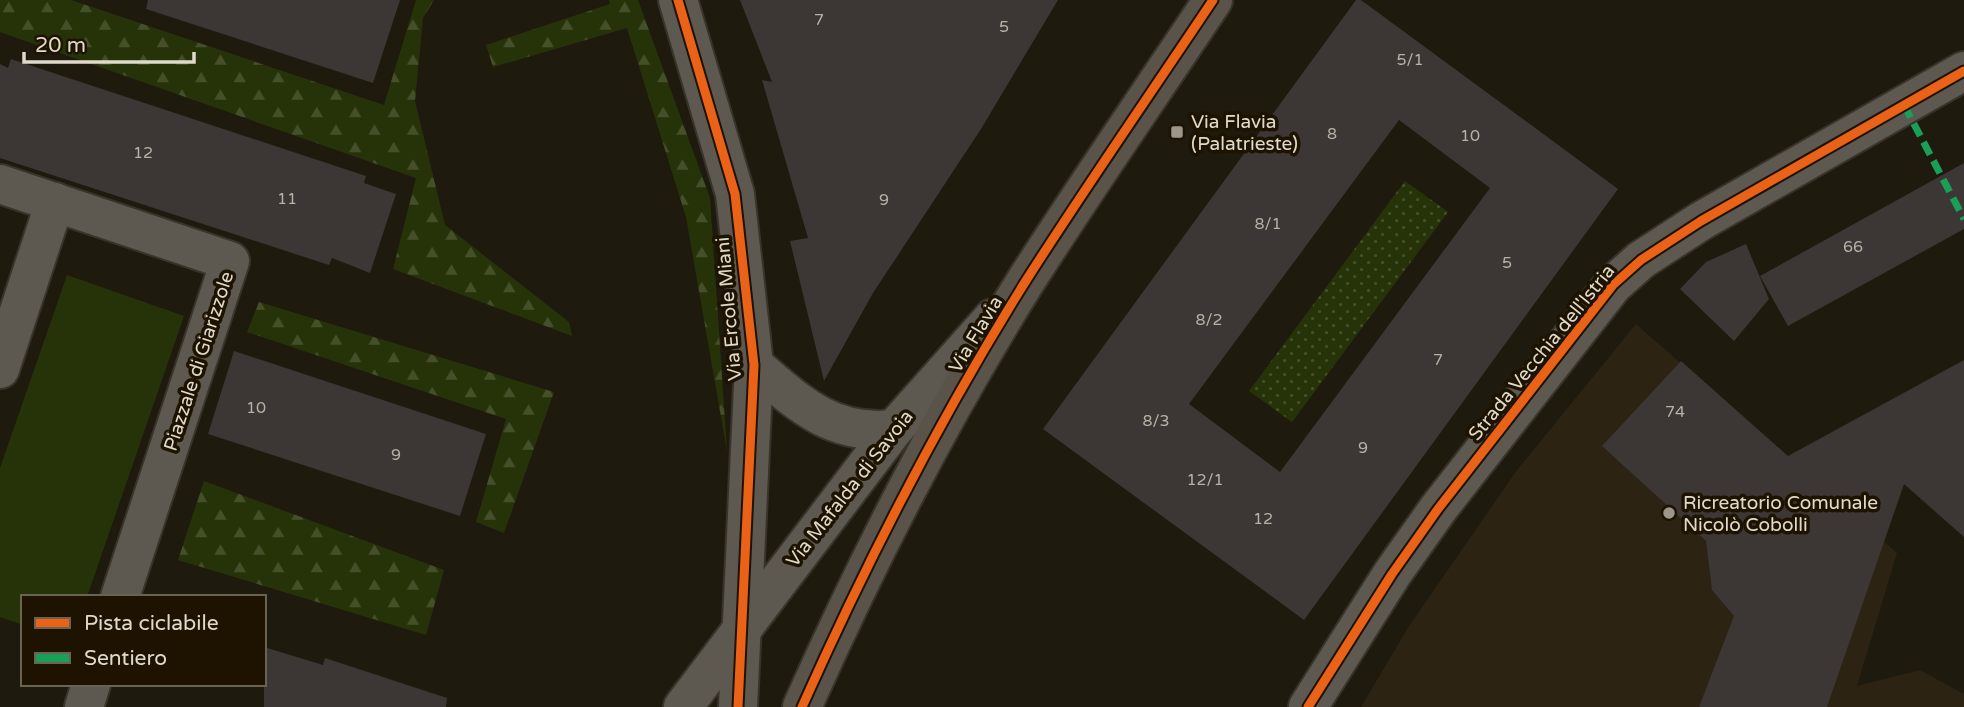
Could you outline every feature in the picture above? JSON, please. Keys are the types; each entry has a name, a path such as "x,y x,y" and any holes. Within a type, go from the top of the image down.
{"main road":[{"name":"Via Flavia","path":"802,707 876,545 932,440 1027,279 1213,0"}],"street":[{"name":"Via Ercole Miani","path":"678,0 735,194 754,365 738,707"},
{"name":"Strada Vecchia dell'Istria","path":"1308,707 1392,574 1438,509 1614,285 1679,234 1964,71"},
{"name":"Piazzale di Giarizzole","path":"0,184 230,261 121,595"},
{"path":"0,369 55,202"},
{"name":"Via Mafalda di Savoia","path":"683,707 894,429 1027,279"},
{"path":"754,365 808,409 830,422 853,429 894,429"},
{"path":"84,707 91,686"}],"shaded area":[{"name":"Ricreatorio Comunale Nicolò Cobolli","path":"1636,324 1897,553 1857,686 1920,670 1964,694 1964,707 1361,707 1409,626 1517,470"}],"green space":[{"path":"0,0 71,0 384,105 416,0 434,0 423,18 415,101 445,225 569,322 572,336 393,269 416,178 0,32"},
{"path":"609,0 638,0 710,198 727,451 686,217 627,28 493,67 486,45 610,4"},
{"path":"1405,181 1448,212 1292,422 1249,391"},
{"path":"67,275 184,316 88,595 21,595 21,624 0,617 0,468"},
{"path":"259,302 554,392 504,533 476,522 506,419 247,332"},
{"path":"204,481 444,570 426,635 178,560"}],"building":[{"path":"148,0 400,0 373,83 146,9"},
{"path":"740,0 1058,0 981,129 873,293 824,381 790,241 808,238 762,80 772,82"},
{"path":"1356,0 1361,0 1618,189 1304,620 1043,429","holes":["1399,120 1490,188 1280,472 1189,404"]},
{"path":"11,59 366,176 364,183 396,194 370,273 332,258 329,265 0,158 0,64 8,68"},
{"path":"1964,163 1964,229 1788,326 1760,276"},
{"path":"1746,244 1769,299 1734,341 1680,289 1706,262"},
{"path":"234,351 486,434 460,516 208,434"},
{"path":"1964,360 1964,537 1904,484 1827,707 1699,707 1734,616 1712,590 1706,541 1602,446 1681,361 1788,456"},
{"path":"266,648 323,665 325,658 447,698 446,707 264,707"}],"marked path":[{"path":"1904,105 1964,219"}],"cycle path":[{"path":"678,0 735,194 754,365 738,707"},
{"path":"802,707 907,489 995,331 1213,0"},
{"path":"1308,707 1392,574 1438,509 1613,285 1641,260 1701,221 1964,71"}],"place":[{"name":"Via Flavia (Palatrieste)","path":"1177,132"},
{"name":"Ricreatorio Comunale Nicolò Cobolli","path":"1669,513"}]}
